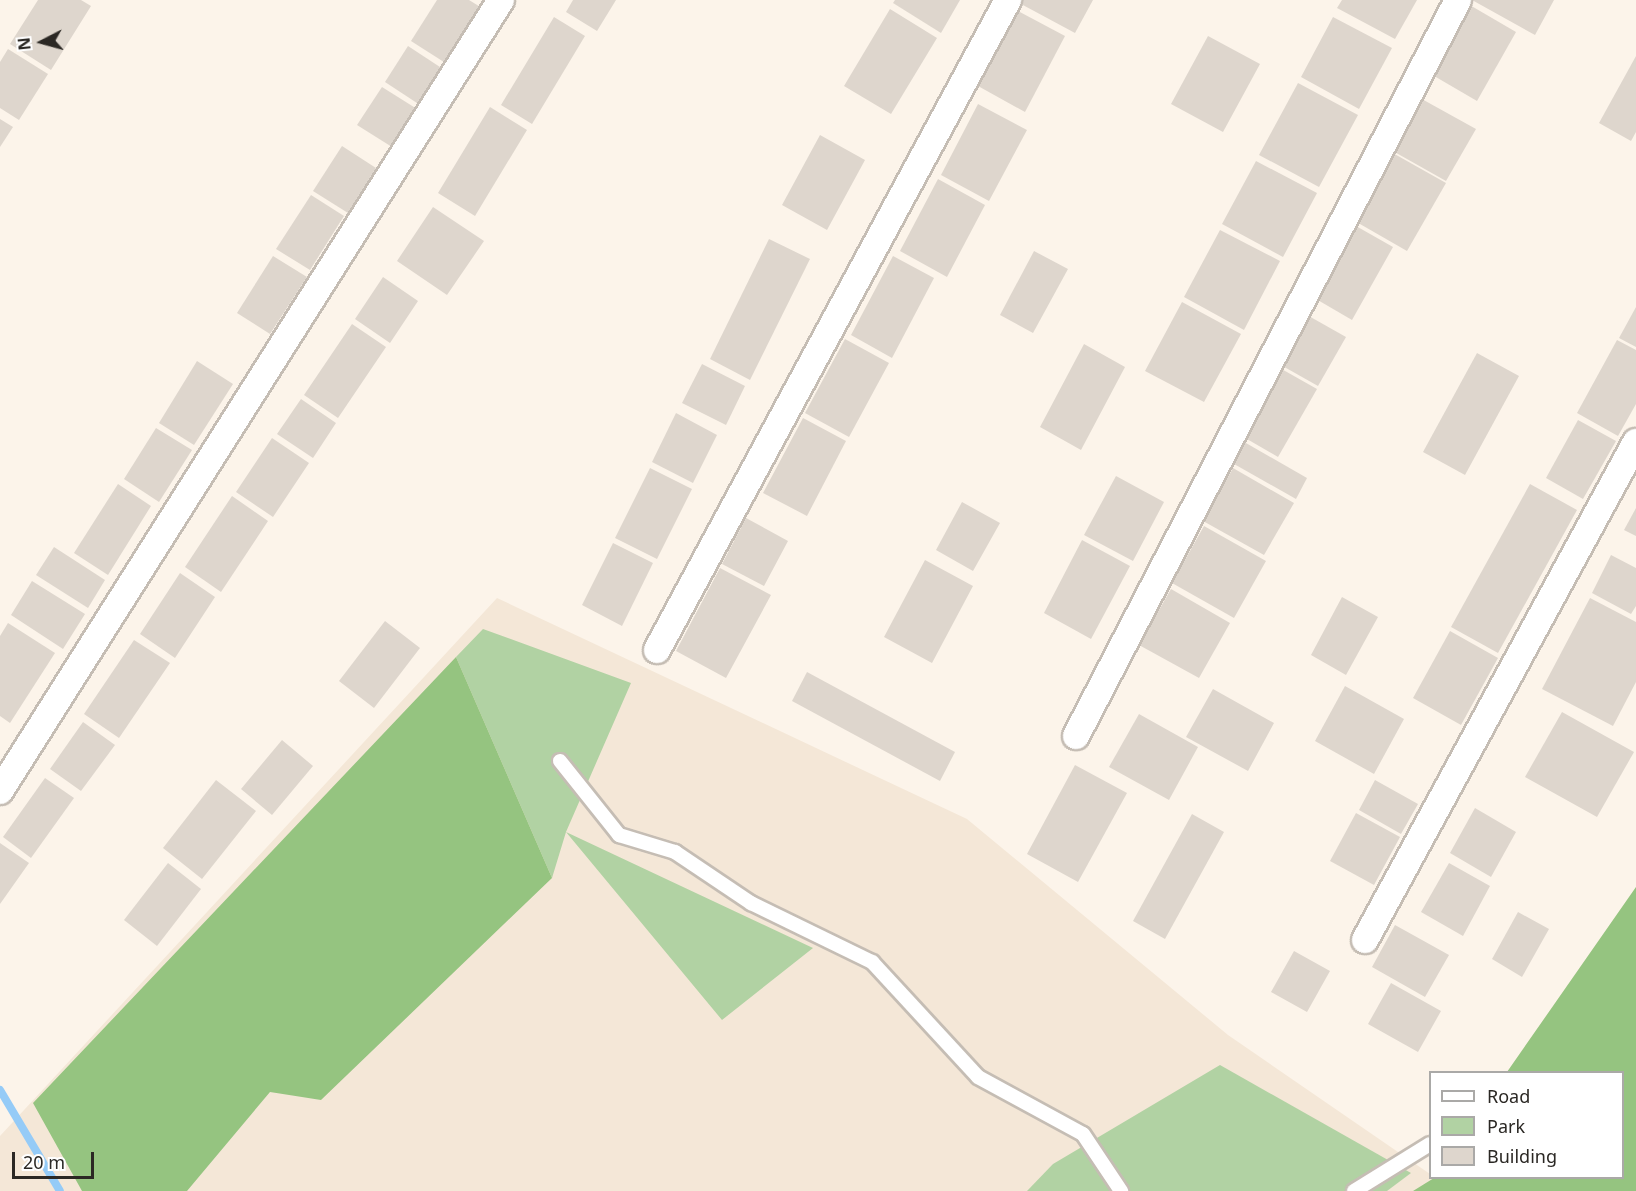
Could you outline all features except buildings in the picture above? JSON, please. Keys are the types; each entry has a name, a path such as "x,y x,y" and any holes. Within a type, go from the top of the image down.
{"street":[{"path":"0,791 501,0"},
{"path":"657,650 1008,0"},
{"path":"1077,736 1458,0"},
{"path":"1365,940 1636,442"}],"lane":[{"path":"560,761 619,835 675,852 752,903 872,962 978,1077 1083,1134 1121,1191"},
{"path":"1354,1191 1429,1145"}],"shaded area":[{"path":"497,598 967,819 1228,1035 1429,1173 1429,1179 1624,1179 1624,1071 1508,1071 1636,887 1636,1191 0,1191 0,1136"}],"green space":[{"path":"483,629 631,683 566,832 552,878 456,657"},
{"path":"456,657 552,878 321,1100 270,1092 187,1191 82,1191 33,1103"},
{"path":"566,832 813,948 722,1020"},
{"path":"1636,887 1636,1191 1413,1191 1432,1179 1624,1179 1624,1071 1508,1071"},
{"path":"1220,1065 1411,1173 1387,1191 1027,1191 1053,1164"}],"waterway":[{"path":"0,1090 60,1191"}]}
